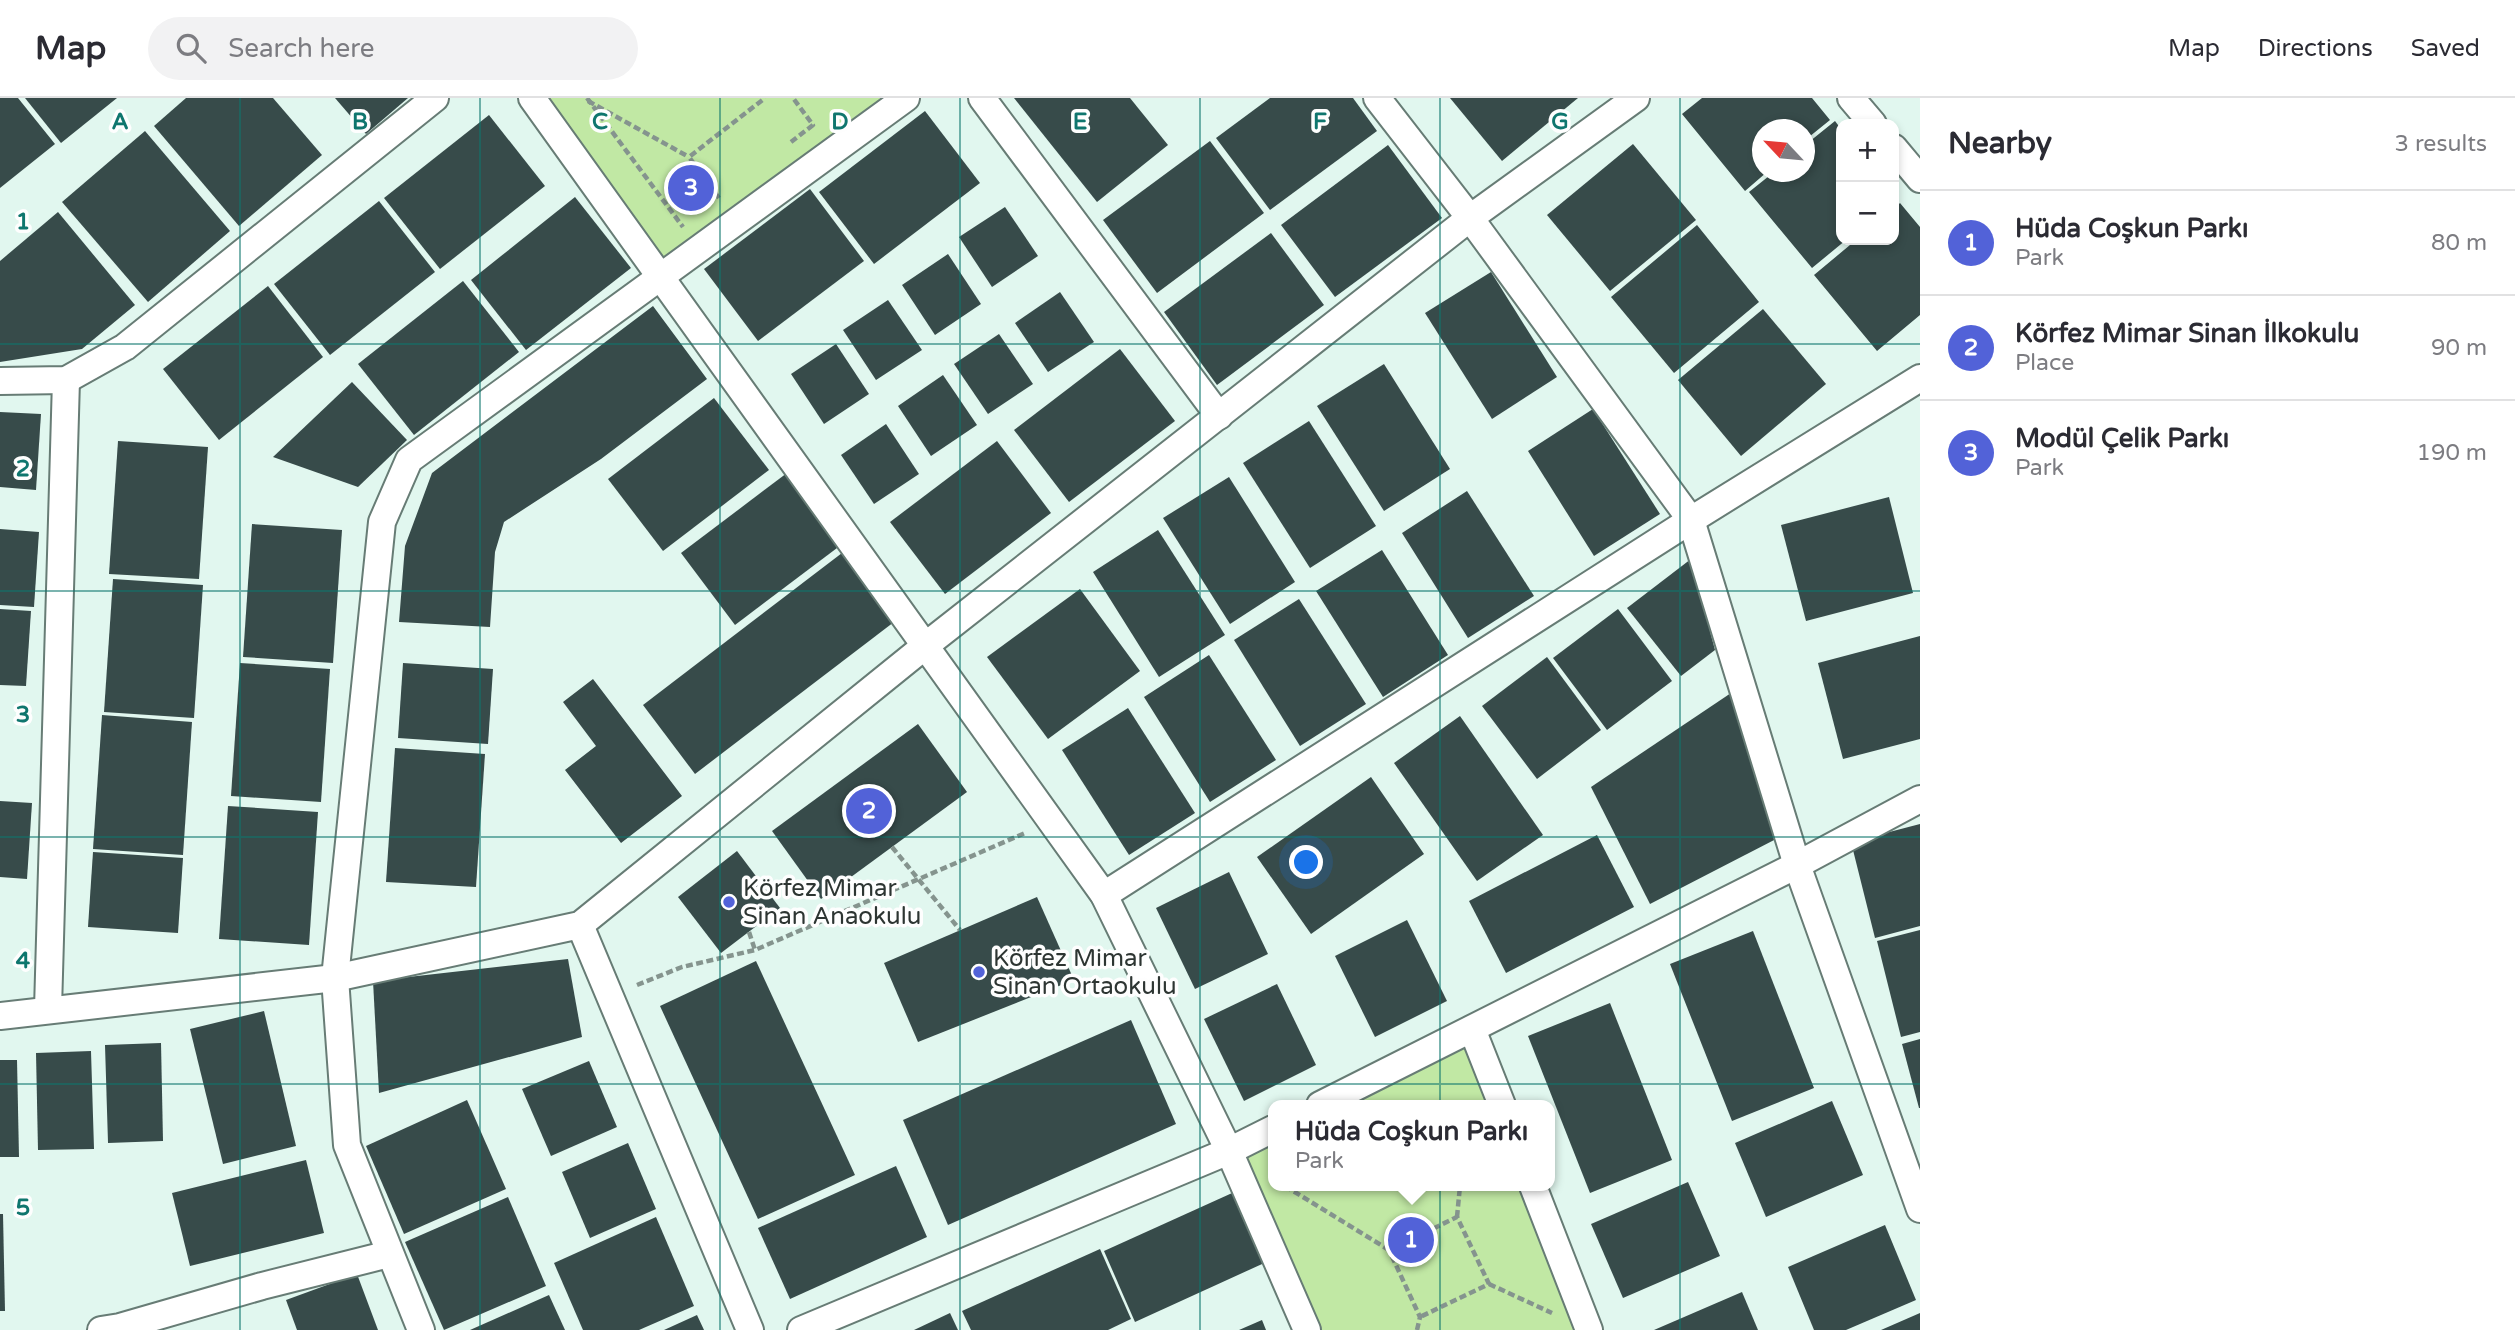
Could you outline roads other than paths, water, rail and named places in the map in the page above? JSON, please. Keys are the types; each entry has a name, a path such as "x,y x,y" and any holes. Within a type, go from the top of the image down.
{"street":[{"path":"0,381 65,380 125,347 435,98"},
{"path":"532,98 1104,895 1229,1151 1307,1330"},
{"path":"421,1330 347,1145 335,978 382,522 408,460 662,279 906,98"},
{"path":"982,98 1219,416"},
{"path":"1377,98 1471,218 1691,520 1797,865 1920,1209"},
{"path":"0,1016 335,978 580,925 925,646 1471,218 1636,98"},
{"path":"1851,98 1869,119"},
{"path":"1899,154 1920,179"},
{"path":"1104,895 1691,520 1920,378"},
{"path":"48,1009 65,380"},
{"path":"1330,1100 1797,865 1920,799"},
{"path":"580,925 750,1330"},
{"path":"1472,1029 1500,1100"},
{"path":"800,1330 1229,1151 1268,1132"},
{"path":"1535,1191 1589,1330"},
{"path":"101,1330 389,1254"}],"place":[{"name":"Modül Çelik Parkı","path":"691,188"},
{"name":"Körfez Mimar Sinan İlkokulu","path":"869,811"},
{"name":"Körfez Mimar Sinan Anaokulu","path":"729,902"},
{"name":"Körfez Mimar Sinan Ortaokulu","path":"979,972"},
{"name":"Hüda Coşkun Parkı","path":"1411,1240"}]}
